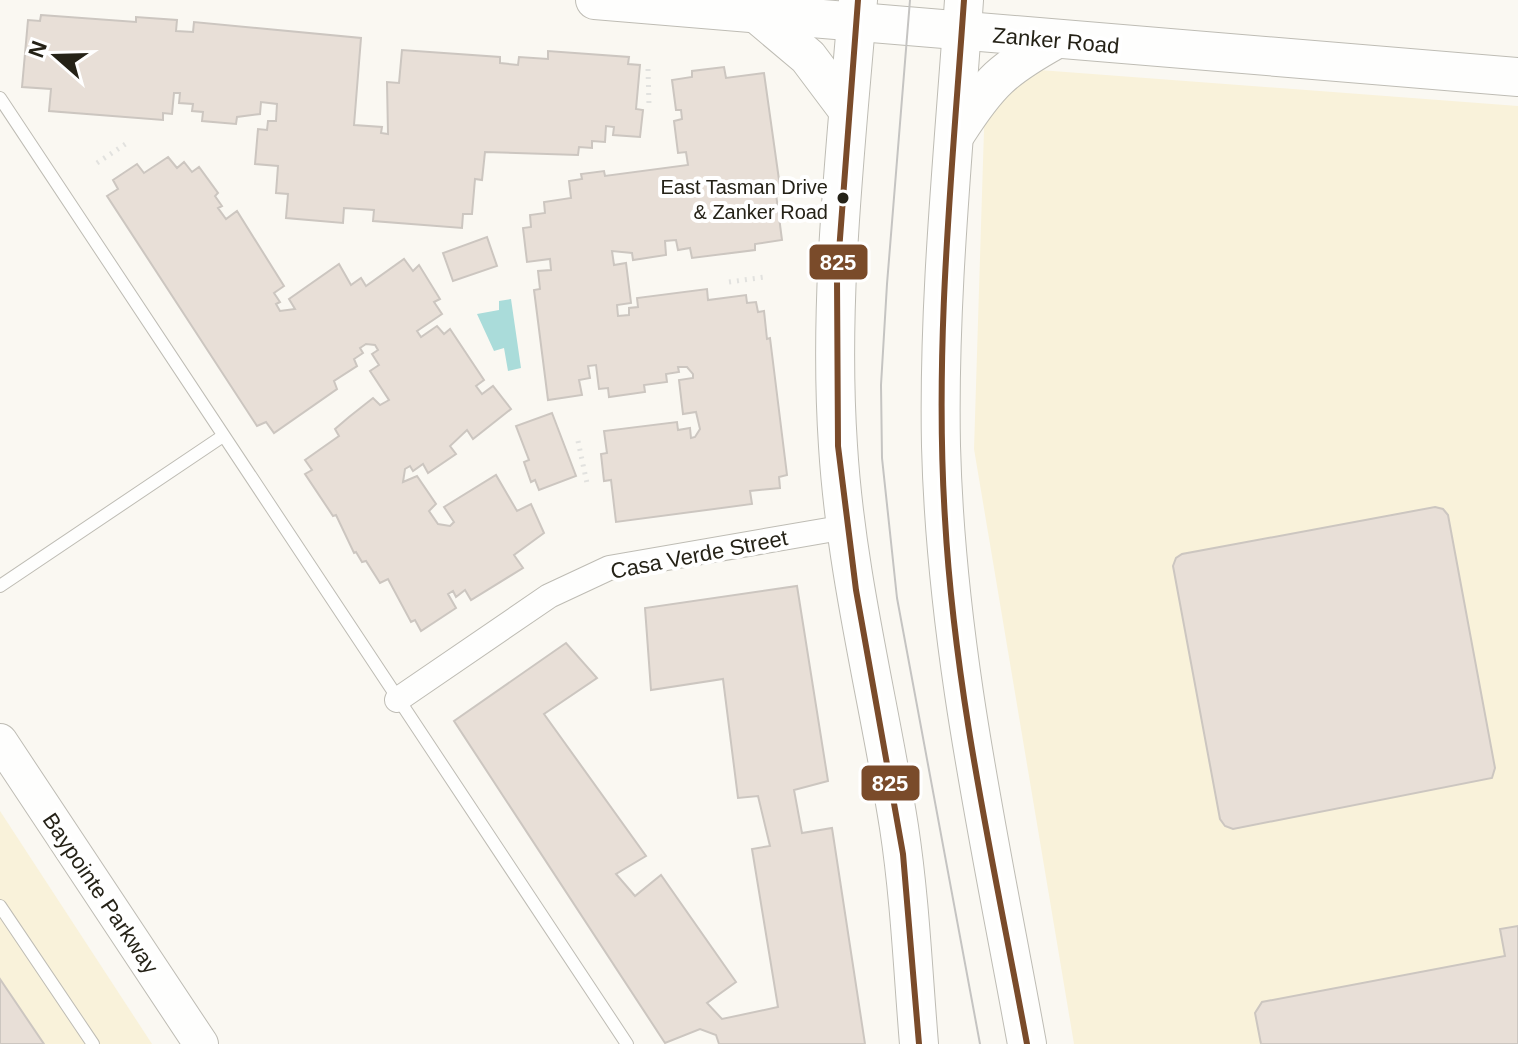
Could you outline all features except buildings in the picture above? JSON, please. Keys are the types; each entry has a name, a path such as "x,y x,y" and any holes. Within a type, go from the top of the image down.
{"main road":[{"name":"Zanker Road","path":"595,0 757,14 857,12 963,16 1055,40 1518,77"},
{"path":"857,12 847,109 835,379 846,527 899,828 919,1044"},
{"path":"757,14 808,57 847,109"},
{"path":"963,16 941,354 941,448 951,599 972,739 1027,1044"},
{"path":"955,134 986,86 1016,61 1055,40"},
{"name":"Baypointe Parkway","path":"0,741 195,1042"}],"street":[{"name":"Casa Verde Street","path":"397,700 549,596 609,568 846,527"}],"lane":[{"path":"0,98 627,1044"},
{"path":"0,586 223,436"},
{"path":"0,906 93,1044"}],"path":[{"path":"648,69 649,105"},
{"path":"97,163 130,141"},
{"path":"729,282 765,277"},
{"path":"578,441 588,488"}],"shaded area":[{"path":"986,66 1518,106 1518,1044 1074,1044 974,449"},
{"path":"0,811 152,1044 0,1044"}],"water":[{"path":"511,299 521,368 508,371 504,348 494,351 477,314 499,310 499,301"}],"tram line":[{"path":"910,0 887,284 881,385 882,458 897,598 980,1044"}],"transit line":[{"name":"825","path":"858,0 837,278 838,446 856,590 903,854 919,1044"},
{"name":"825","path":"964,0 943,324 945,519 967,717 1027,1044"}],"place":[{"name":"East Tasman Drive & Zanker Road","path":"843,198"}]}
